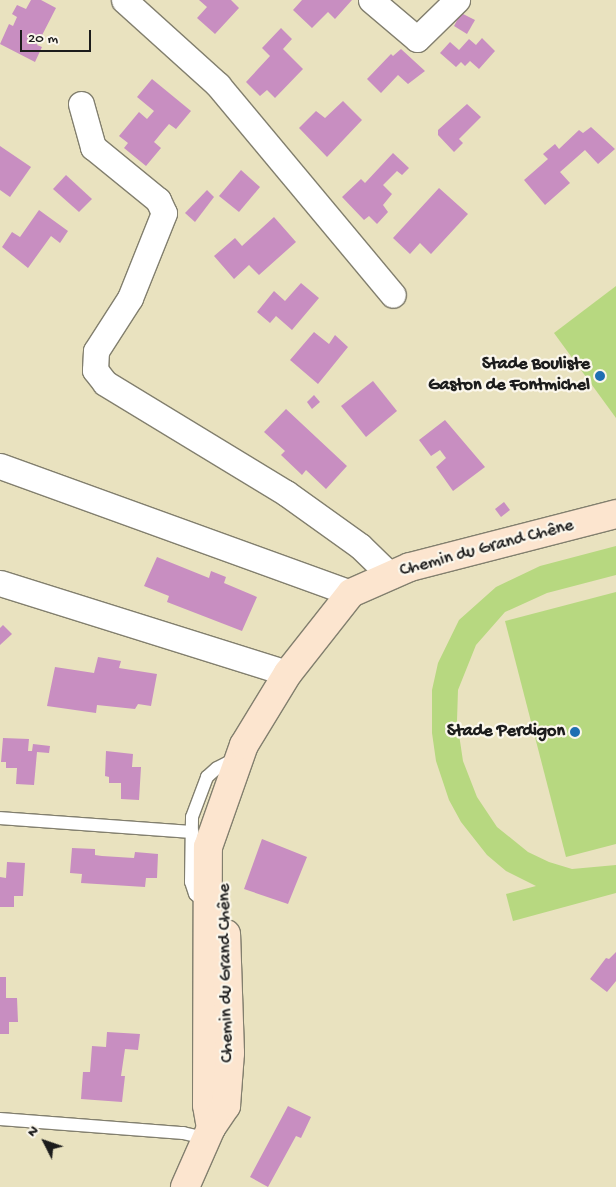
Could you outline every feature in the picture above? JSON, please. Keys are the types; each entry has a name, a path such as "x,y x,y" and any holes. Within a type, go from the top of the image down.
{"main road":[{"name":"Chemin du Grand Chêne","path":"210,1134 207,1105 208,847 217,814 240,757 288,673 351,593 410,567 616,514"},
{"name":"Chemin du Grand Chêne","path":"185,1187 210,1134 226,1106 230,1053 224,856 217,814"}],"street":[{"path":"124,0 218,85 393,295"},
{"path":"371,0 417,40 457,0"},
{"path":"81,104 93,147 158,200 164,213 130,298 96,352 95,370 105,383 286,493 360,546 391,576"},
{"path":"0,466 351,593"},
{"path":"0,583 288,673"}],"lane":[{"path":"208,906 195,894 192,882 192,817 207,777 218,768 240,757"},
{"path":"0,818 192,832"},
{"path":"0,1119 210,1134"}],"green space":[{"name":"Stade Bouliste Gaston de Fontmichel","path":"616,286 616,418 554,333"},
{"path":"616,546 616,575 547,593 505,612 476,645 458,690 457,721 463,761 477,797 497,827 528,852 549,862 572,869 616,865 616,893 513,921 506,894 536,886 506,871 487,855 461,822 449,800 436,761 432,733 432,690 438,663 459,620 496,587 540,566"},
{"name":"Stade Perdigon","path":"616,592 616,844 566,857 505,621"}],"building":[{"path":"31,0 41,0 56,8 37,45 42,47 35,62 0,44 9,24 13,26 17,17 12,14 17,5 26,9"},
{"path":"199,0 231,0 239,8 215,34 197,18 207,7"},
{"path":"302,0 352,0 335,19 328,12 312,28 293,10"},
{"path":"461,13 475,20 467,34 454,26"},
{"path":"281,28 292,39 283,49 303,69 275,98 267,90 260,96 246,82 270,56 262,48"},
{"path":"482,38 495,51 479,69 470,61 465,66 461,62 456,67 440,53 450,42 459,50 469,39 476,45"},
{"path":"401,49 425,71 408,84 398,75 381,93 367,79 391,54 393,56"},
{"path":"152,79 191,111 176,129 169,124 154,142 161,148 146,166 124,148 128,143 119,136 139,112 147,119 154,111 137,97"},
{"path":"343,101 362,120 327,157 299,128 316,111 325,118"},
{"path":"467,104 481,117 459,139 463,143 454,152 438,135 438,130"},
{"path":"591,127 615,149 598,164 585,150 560,172 570,183 545,205 524,180 548,159 543,154 555,144 559,149 579,130 583,133"},
{"path":"0,146 31,167 10,197 0,190"},
{"path":"393,153 409,168 402,175 397,171 383,185 392,194 383,205 388,212 377,224 369,216 364,220 342,197 361,179 365,183"},
{"path":"241,170 260,187 239,212 219,196"},
{"path":"66,175 92,199 79,212 53,189"},
{"path":"439,188 468,214 431,254 420,243 410,254 393,238"},
{"path":"207,190 214,197 195,222 185,213"},
{"path":"39,210 68,231 60,243 51,236 28,268 2,247 12,232 20,237"},
{"path":"274,217 296,242 259,275 249,265 234,279 214,256 235,238 242,246"},
{"path":"301,283 319,298 292,330 276,316 270,323 257,312 274,291 285,301"},
{"path":"314,332 329,344 335,335 348,347 318,384 290,360"},
{"path":"373,381 397,411 366,437 341,406"},
{"path":"314,395 320,402 312,409 307,402"},
{"path":"286,409 347,466 326,489 306,470 302,475 281,455 285,451 264,432"},
{"path":"445,420 485,467 453,491 436,467 446,458 440,450 431,456 419,440"},
{"path":"504,502 510,510 501,517 495,509"},
{"path":"157,557 209,578 211,571 226,577 224,583 257,597 242,631 167,602 169,596 144,586"},
{"path":"3,625 12,634 0,645 0,628"},
{"path":"98,657 121,661 119,668 157,674 151,706 138,704 135,709 97,705 96,713 47,706 55,667 94,673"},
{"path":"3,738 29,739 28,751 32,751 33,744 50,746 49,753 37,752 34,785 16,784 17,768 6,768 6,762 1,762"},
{"path":"106,751 133,754 132,767 141,767 139,800 121,799 121,783 109,783 109,777 105,776"},
{"path":"262,839 307,857 288,904 244,889"},
{"path":"72,848 95,849 95,855 102,856 134,858 135,852 158,854 157,878 146,878 145,887 81,883 82,874 70,873"},
{"path":"7,862 25,863 23,896 14,896 14,907 0,907 0,877 6,878"},
{"path":"616,952 616,981 607,992 590,979 606,958 609,959"},
{"path":"0,977 6,977 6,998 17,998 18,1022 9,1022 9,1034 0,1034"},
{"path":"107,1032 140,1034 138,1050 125,1049 121,1076 125,1076 122,1102 81,1099 83,1072 90,1072 92,1046 106,1047"},
{"path":"288,1106 311,1117 301,1138 296,1136 268,1187 250,1177"}],"place":[{"name":"Stade Bouliste Gaston de Fontmichel","path":"600,376"},
{"name":"Stade Perdigon","path":"575,732"}]}
